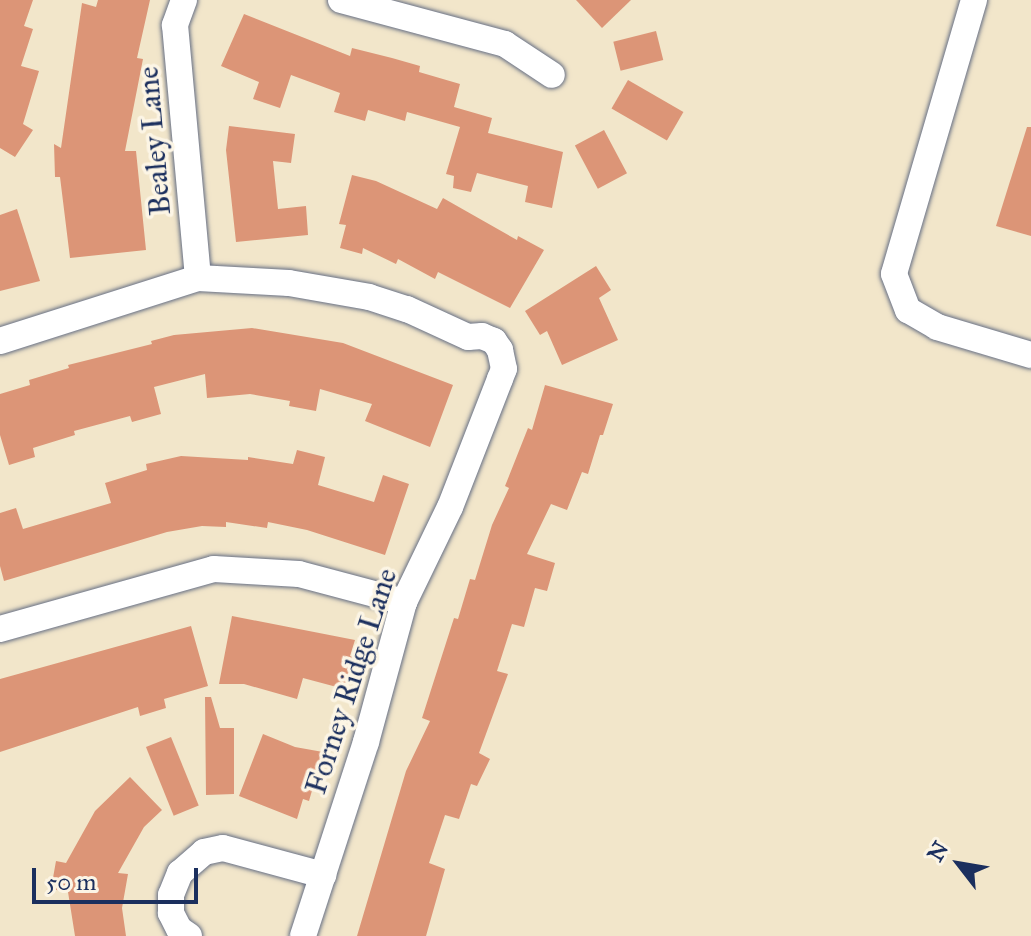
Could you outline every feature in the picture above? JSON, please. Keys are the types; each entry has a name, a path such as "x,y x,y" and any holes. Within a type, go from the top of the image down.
{"street":[{"name":"Bealey Lane","path":"184,0 175,25 198,278"},
{"path":"341,0 505,44 552,75"},
{"path":"974,0 894,274 908,310 937,327 1031,355"},
{"path":"0,341 198,278"},
{"name":"Forney Ridge Lane","path":"198,278 289,283 369,297 407,309 468,337 482,336 494,341 500,350 504,369 450,507 404,602 366,742 303,936"},
{"path":"0,629 214,569 299,574 404,602"},
{"path":"189,936 179,929 171,913 171,895 180,873 204,852 223,848 323,875"}],"building":[{"path":"0,0 33,0 24,26 33,29 21,66 39,71 23,124 33,130 15,157 0,148"},
{"path":"98,0 150,0 137,58 143,59 125,151 136,151 146,250 70,258 60,177 55,177 54,144 61,148 82,3 96,7"},
{"path":"576,0 631,0 602,28"},
{"path":"244,14 350,56 352,48 392,58 420,66 419,72 460,84 454,107 492,118 488,133 563,152 552,208 525,202 528,186 477,173 471,192 453,188 454,176 446,174 460,127 407,112 405,121 368,110 365,121 334,112 340,93 291,75 280,108 253,99 259,82 221,66"},
{"path":"656,31 663,60 621,71 613,42"},
{"path":"628,80 683,112 667,141 612,109"},
{"path":"229,126 295,134 291,163 273,161 278,209 306,206 308,235 236,242 226,150"},
{"path":"1027,127 1031,127 1031,236 996,226"},
{"path":"604,130 627,173 598,189 575,145"},
{"path":"352,175 376,181 437,209 443,198 517,240 518,236 544,250 510,308 438,272 435,279 398,259 396,264 363,248 362,254 340,248 346,225 339,224"},
{"path":"17,209 40,281 0,291 0,215"},
{"path":"596,266 611,290 599,298 618,340 562,365 547,331 540,335 525,311"},
{"path":"252,328 343,343 453,385 430,447 365,421 372,404 320,389 316,411 289,406 290,401 250,394 207,398 205,374 154,387 161,414 132,422 130,416 74,431 75,435 33,448 35,457 9,465 0,435 0,394 30,385 29,380 69,368 68,365 152,344 151,341 174,335"},
{"path":"545,385 613,404 603,435 600,435 588,474 582,472 567,510 551,504 527,554 555,563 547,591 535,588 524,627 512,624 497,671 508,674 479,753 490,759 477,786 471,784 459,819 445,815 429,863 445,869 426,936 357,936 406,771 430,721 422,718 454,618 458,619 470,579 475,580 492,525 509,488 505,486 528,428 532,430"},
{"path":"297,450 325,457 318,485 374,502 383,475 409,484 385,555 307,530 268,522 267,528 226,522 226,527 202,526 167,532 4,581 0,566 0,513 16,508 23,529 111,503 105,483 147,470 146,464 181,456 248,460 248,457 293,464"},
{"path":"232,616 355,640 350,656 357,658 348,690 303,678 297,699 244,684 219,684"},
{"path":"191,626 208,686 164,699 166,708 140,716 138,707 0,752 0,679"},
{"path":"205,697 211,697 220,728 234,728 234,794 206,795"},
{"path":"263,734 295,747 323,752 309,801 303,799 297,819 239,796"},
{"path":"171,737 199,806 174,816 146,747"},
{"path":"130,777 162,810 144,827 118,873 128,874 122,908 126,936 75,936 68,892 51,889 56,861 66,863 95,811"}]}
